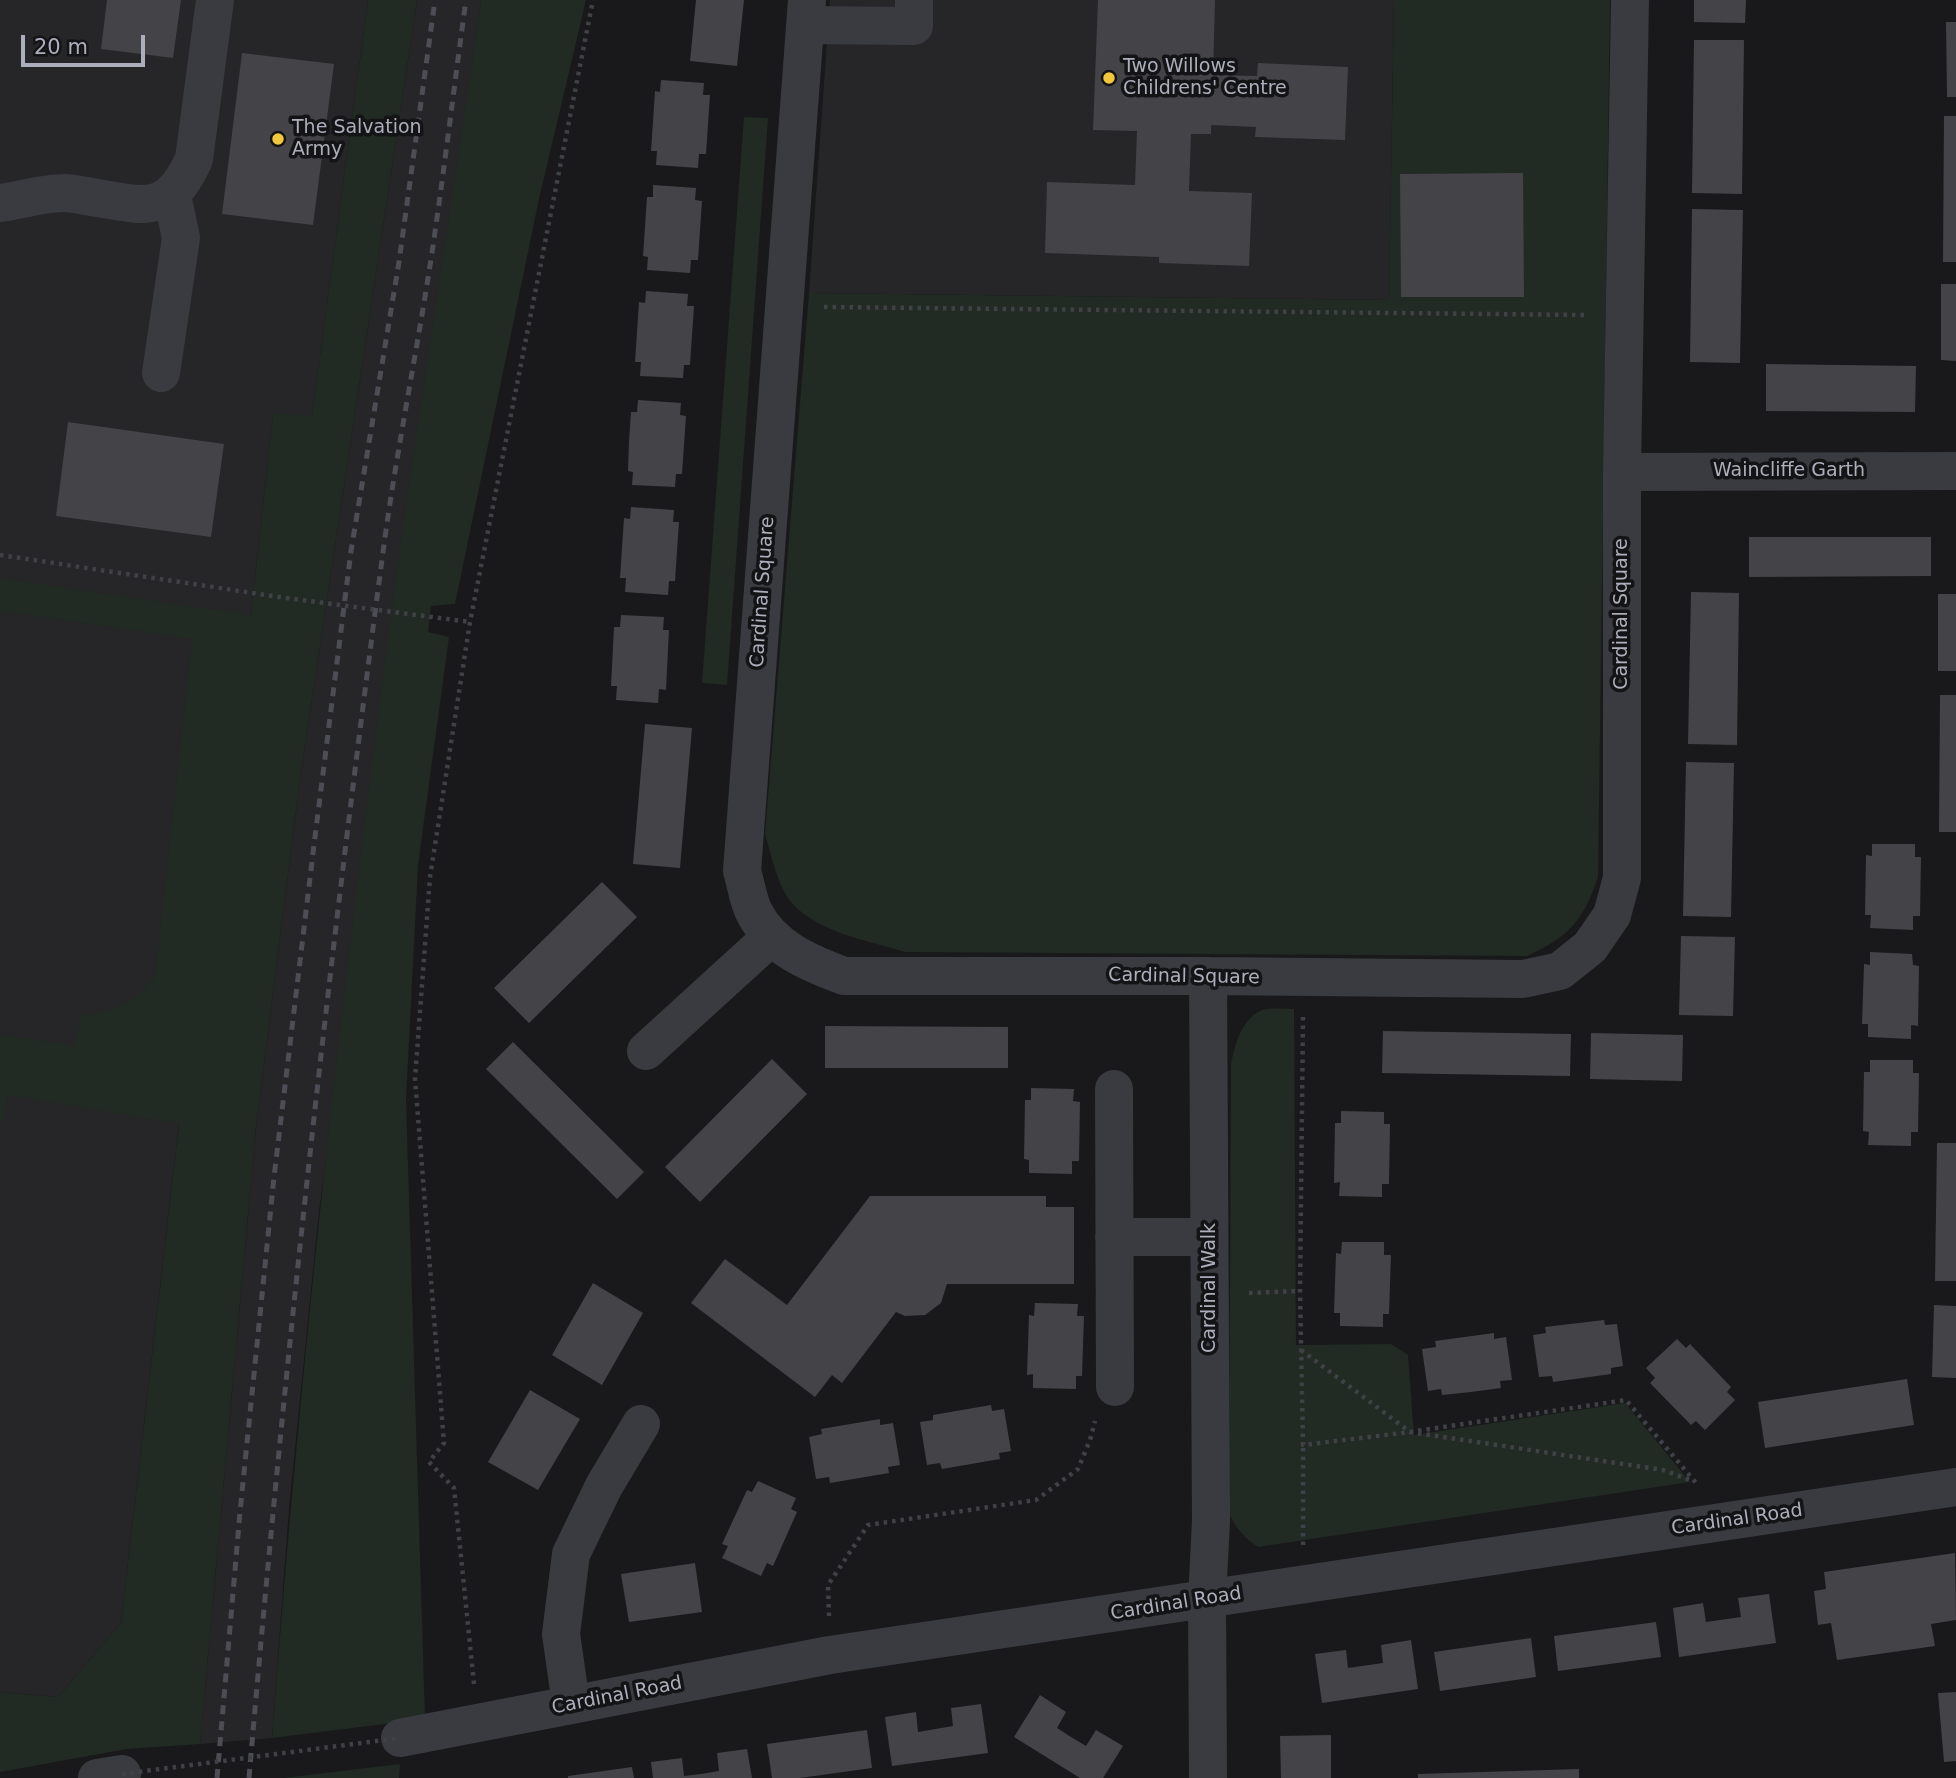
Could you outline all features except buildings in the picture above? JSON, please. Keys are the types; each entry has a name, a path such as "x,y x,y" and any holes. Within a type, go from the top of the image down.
{"street":[{"path":"0,203 65,193 156,205 172,195 185,180 194,159 215,0"},
{"path":"806,12 914,26 914,0"},
{"name":"Cardinal Square","path":"806,12 741,871 754,911 770,938 810,964 844,976 1522,979 1560,971 1590,947 1612,915 1622,878 1622,472 1630,0"},
{"path":"161,373 181,238 172,195"},
{"name":"Waincliffe Garth","path":"1622,472 1956,471"},
{"path":"646,1051 770,938"},
{"name":"Cardinal Walk","path":"1208,976 1212,1521 1208,1600 1208,1778"},
{"path":"1114,1089 1115,1387"},
{"path":"1115,1237 1209,1237"},
{"path":"571,1704 561,1634 571,1553 604,1486 641,1424"},
{"name":"Cardinal Road","path":"400,1738 830,1655 1956,1487"}],"path":[{"path":"478,1723 454,1488 429,1462 444,1443 415,1079 430,877 470,622 593,0"},
{"path":"784,307 1625,315"},
{"path":"0,555 286,598 470,622"},
{"path":"1303,979 1300,1291 1303,1584"},
{"path":"1210,1294 1300,1291"},
{"path":"1301,1350 1410,1432 1663,1470 1694,1482"},
{"path":"830,1655 828,1585 868,1525 1036,1500 1078,1469 1096,1419 1115,1387"},
{"path":"1303,1445 1626,1400 1727,1522"},
{"path":"110,1776 400,1738"}],"shaded area":[{"path":"0,0 368,0 312,417 273,414 251,615 179,1123 121,1623 58,1697 0,1692"},
{"path":"368,0 417,0 301,772 256,1126 200,1744 127,1749 0,1772 0,1692 58,1697 121,1623 179,1124 8,1095 4,1122 0,1122 0,1035 75,1045 81,1015 122,1005 155,977 192,639 0,611 0,578 251,615 273,413 312,416"},
{"path":"417,0 481,0 319,1211 289,1508 272,1738 200,1744 256,1126 301,772"},
{"path":"481,0 586,0 539,199 455,604 431,606 428,632 449,637 418,865 406,1100 425,1719 272,1738 310,1308 358,878 404,518"},
{"name":"Two Willows Childrens' Centre","path":"830,0 1394,0 1389,300 809,293"},
{"path":"1394,0 1610,0 1598,877 1587,905 1564,934 1527,956 905,952 852,937 817,923 802,913 781,885 765,834 809,293 1389,300"},
{"path":"744,117 768,118 727,685 702,683"},
{"path":"1267,1009 1294,1009 1296,1345 1391,1344 1408,1355 1414,1435 1625,1403 1690,1482 1258,1547 1241,1533 1229,1514 1231,1064 1240,1034 1253,1015"},
{"path":"400,1764 399,1778 283,1778"}],"railway":[{"path":"217,1778 240,1512 274,1177 314,845 351,551 399,262 435,0"},
{"path":"249,1778 293,1317 344,858 388,515 431,259 466,0"}],"place":[{"name":"Two Willows Childrens' Centre","path":"1109,78"},
{"name":"The Salvation Army","path":"278,139"}]}
